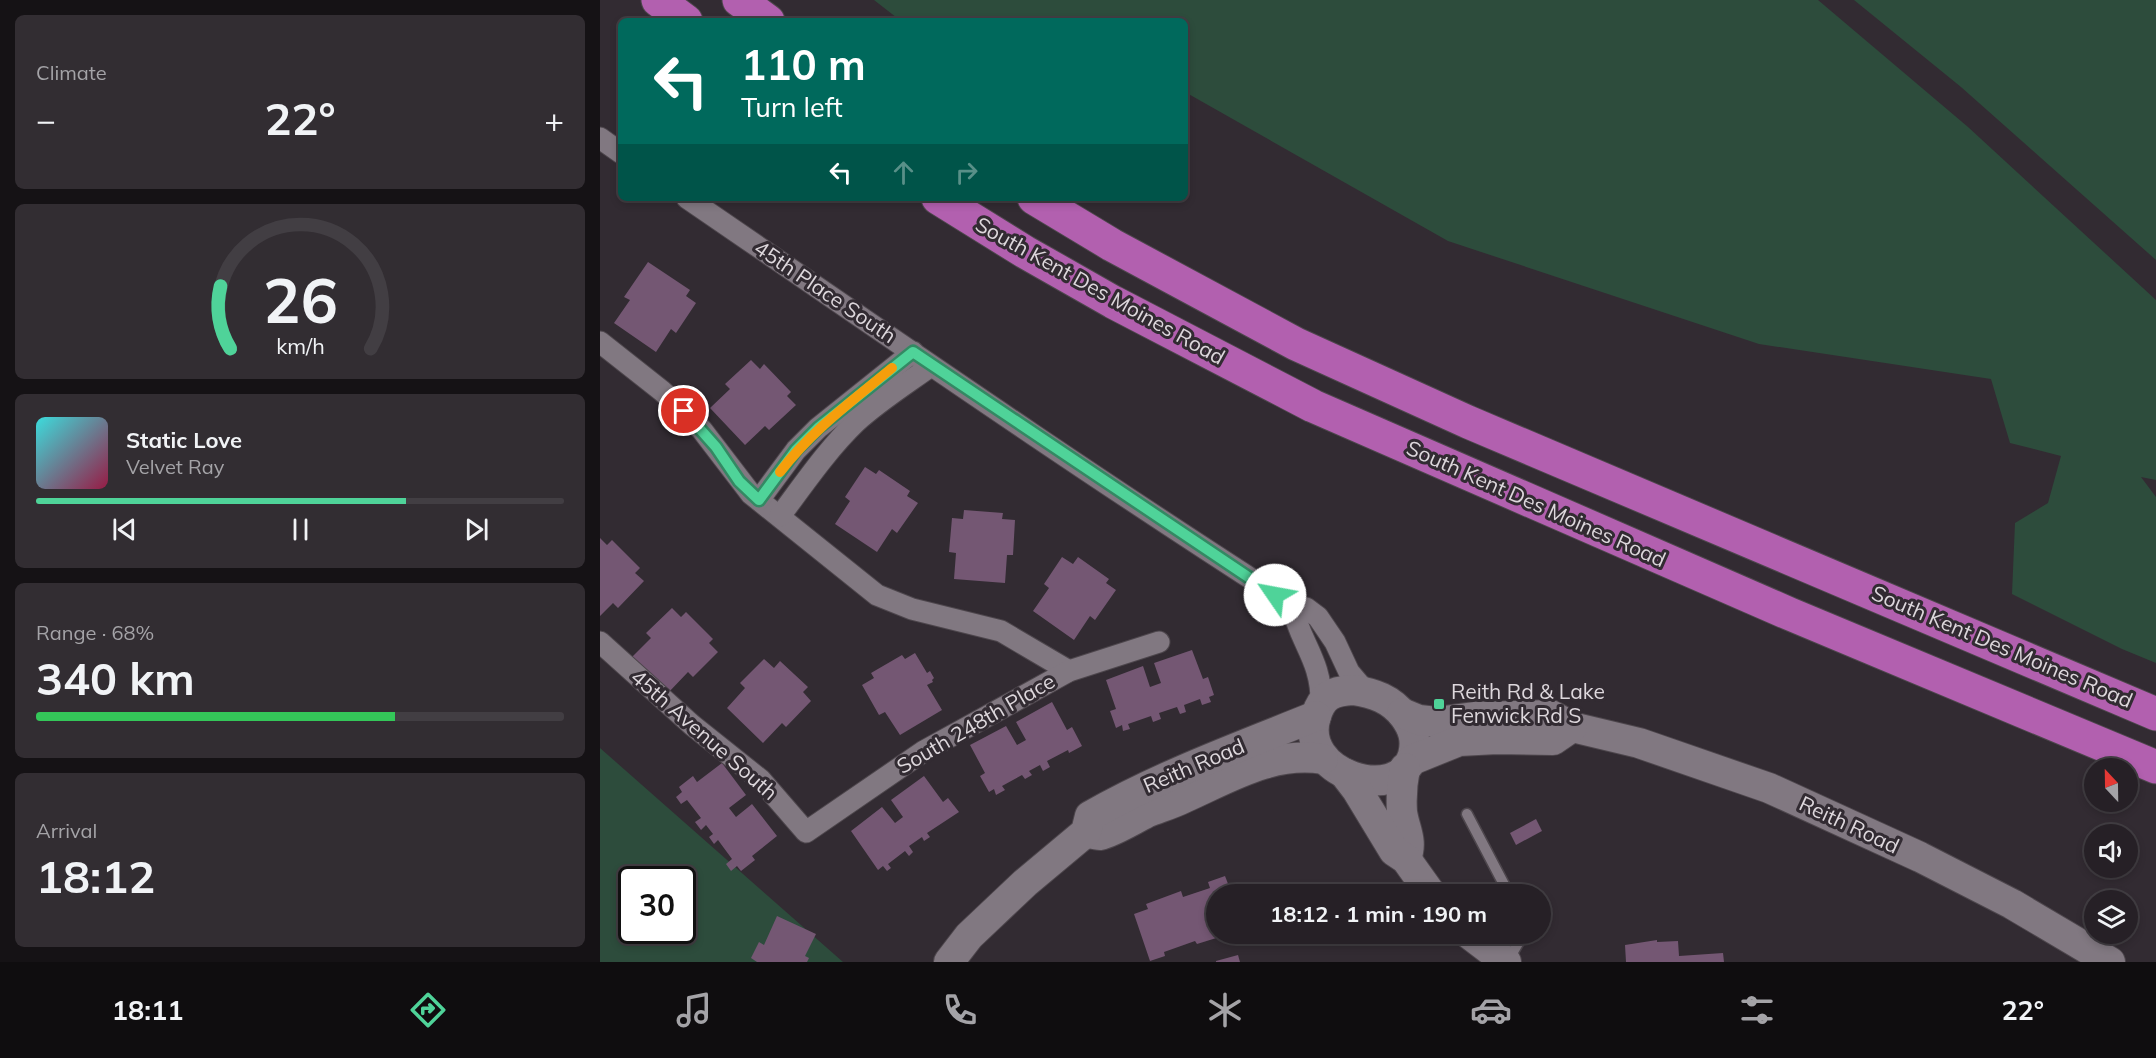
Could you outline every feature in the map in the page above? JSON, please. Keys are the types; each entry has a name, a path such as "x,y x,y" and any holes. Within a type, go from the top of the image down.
{"highway":[{"path":"658,0 682,18"},
{"path":"739,0 764,18"},
{"name":"South Kent Des Moines Road","path":"943,201 1025,252 1113,302 1313,406 1790,614 2156,767"},
{"name":"South Kent Des Moines Road","path":"1039,201 1122,251 1296,344 1468,422 2156,714"}],"main road":[{"name":"Reith Road","path":"949,962 969,936 1025,883 1086,832 1090,816 1130,793 1318,710 1330,695 1339,691 1366,692 1380,696 1402,713 1413,728 1415,748 1408,764"},
{"path":"1318,710 1313,731 1316,746 1357,790 1395,851 1406,859 1424,884"},
{"name":"Reith Road","path":"1402,713 1419,720 1436,722 1494,716 1551,715 1572,727 1639,743 1769,788 1920,857 2002,899 2110,962"},
{"name":"Reith Road","path":"1086,832 1099,835 1239,771 1288,758 1310,757 1359,778 1376,781 1394,777 1408,764 1459,741 1553,740 1572,727"},
{"path":"1406,859 1411,847 1402,810 1402,787 1408,764"},
{"path":"1482,944 1506,962"}],"street":[{"path":"600,138 618,151"},
{"name":"45th Place South","path":"691,201 931,366 1292,605 1306,608 1318,617 1335,642 1349,672 1366,692"},
{"path":"600,342 684,411 716,447 739,481 759,500 878,595 912,609 1001,631 1069,671"},
{"path":"759,500 796,450 818,428 913,352"},
{"path":"780,516 824,456 856,423 882,400 931,366"},
{"path":"1292,605 1294,621 1318,671 1322,685 1318,710"},
{"name":"45th Avenue South","path":"600,642 692,725 761,780 806,832"},
{"name":"South 248th Place","path":"806,832 924,751 1069,671 1159,642"}],"lane":[{"path":"1467,814 1504,884"},
{"path":"1506,962 1517,944"}],"green space":[{"path":"874,0 1818,0 1968,127 2156,300 2156,480 2141,477 2156,497 2156,663 2122,649 2012,594 2015,523 2048,503 2061,456 2010,443 1991,379 1759,344 1448,241 1188,94 1188,18 897,18"},
{"path":"1854,0 2156,0 2156,260 1961,87"},
{"path":"600,748 843,962 600,962"}],"building":[{"path":"648,262 690,290 686,296 696,303 676,333 671,329 656,352 614,323 630,300 624,297"},
{"path":"751,360 760,369 764,364 791,392 787,396 796,405 769,430 765,426 745,445 710,408 730,389 725,384"},
{"path":"865,467 876,474 879,470 910,491 907,496 918,503 897,533 892,529 877,552 835,524 850,501 845,497"},
{"path":"964,510 1003,513 1002,519 1015,520 1013,555 1007,555 1005,583 954,579 956,553 949,552 952,518 963,519"},
{"path":"600,538 607,545 612,540 640,568 635,573 644,581 618,608 613,603 600,616"},
{"path":"1062,557 1073,564 1078,557 1109,579 1106,583 1116,590 1095,620 1090,616 1074,640 1033,611 1049,588 1044,584"},
{"path":"672,608 681,617 686,612 713,639 709,643 718,652 693,677 688,672 668,693 632,657 651,638 646,633"},
{"path":"1192,650 1203,679 1208,677 1214,695 1209,697 1211,702 1202,705 1200,699 1184,705 1186,712 1180,714 1177,707 1159,713 1161,719 1153,722 1151,716 1128,724 1130,729 1123,731 1122,725 1116,728 1110,711 1116,709 1106,680 1143,666 1150,687 1161,683 1154,663"},
{"path":"915,653 927,673 930,671 934,678 933,682 927,685 942,710 900,735 885,712 879,715 862,685 874,678 871,673 902,655 905,659"},
{"path":"764,659 774,668 780,661 808,687 803,692 811,701 786,727 782,723 763,743 727,708 745,688 740,683"},
{"path":"1052,702 1067,730 1072,727 1082,746 1069,753 1068,750 1047,761 1050,767 1043,771 1040,765 1029,771 1032,775 1025,779 1022,775 1002,786 1005,790 996,795 994,789 989,792 980,776 985,773 970,745 1006,726 1017,745 1026,740 1016,722"},
{"path":"722,763 746,795 729,808 736,817 752,804 777,836 752,856 755,860 741,871 737,866 731,871 726,864 732,859 718,840 714,844 709,837 713,834 706,825 701,830 695,822 701,818 687,800 681,804 676,797 682,792 679,787 693,776 697,782"},
{"path":"924,776 943,802 948,798 959,812 927,833 930,837 924,841 922,837 909,846 913,852 909,856 905,851 888,864 891,868 887,871 883,866 878,870 851,831 882,807 895,823 903,817 891,800"},
{"path":"1536,819 1542,831 1516,845 1510,833"},
{"path":"1225,876 1228,884 1209,884 1208,882"},
{"path":"1206,889 1206,941 1197,944 1195,941 1164,952 1165,956 1150,961 1134,914 1148,909 1146,904 1181,891 1183,897"},
{"path":"777,916 816,934 805,956 809,958 807,962 757,962 751,958 759,942 764,945"},
{"path":"1657,940 1657,942 1678,941 1679,956 1723,953 1724,962 1626,962 1625,945"},
{"path":"1238,955 1240,962 1216,962 1216,961"}],"slow traffic":[{"path":"780,472 796,450 818,428 892,368"}],"place":[{"name":"Reith Rd & Lake Fenwick Rd S","path":"1439,704"}],"route":[{"path":"684,411 716,447 739,481 759,500 796,450 818,428 913,352 1275,595"}]}
